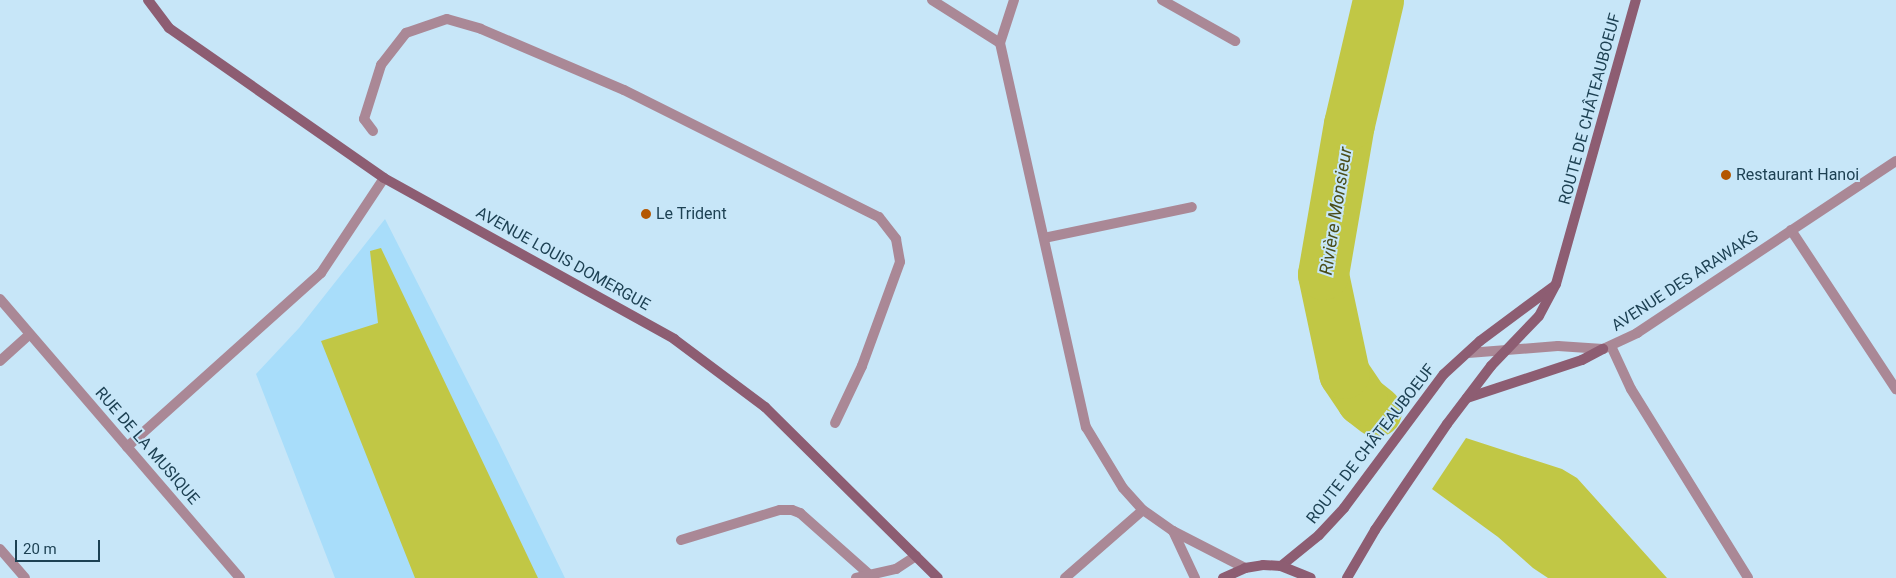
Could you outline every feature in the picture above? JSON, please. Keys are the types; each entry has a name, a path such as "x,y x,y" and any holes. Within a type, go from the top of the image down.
{"main road":[{"name":"AVENUE LOUIS DOMERGUE","path":"148,0 170,28 384,178 674,339 764,408 938,578"},
{"name":"ROUTE DE CHÂTEAUBOEUF","path":"1347,578 1374,530 1447,424 1491,366 1512,347 1539,316 1556,284 1636,0"},
{"name":"ROUTE DE CHÂTEAUBOEUF","path":"1281,566 1319,535 1383,456 1418,406 1444,374 1556,284"},
{"path":"1467,398 1582,360 1607,348"},
{"path":"1223,578 1245,568 1281,566 1311,578"}],"street":[{"path":"932,0 1000,43"},
{"path":"1014,0 1000,43 1086,427 1123,488 1143,510 1173,531 1245,568"},
{"path":"1162,0 1235,41"},
{"path":"373,131 364,119 381,65 406,33 447,19 481,29 624,90 879,218 896,239 900,262 862,366 835,423"},
{"name":"AVENUE DES ARAWAKS","path":"1468,353 1512,347 1607,348 1644,328 1896,161"},
{"path":"127,447 321,273 384,178"},
{"path":"1044,238 1192,207"},
{"path":"1792,230 1896,389"},
{"name":"RUE DE LA MUSIQUE","path":"0,299 240,578"},
{"path":"0,361 29,335"},
{"path":"1607,348 1748,578"},
{"path":"681,540 780,510 792,510 800,513 871,576"},
{"path":"1065,578 1143,510"},
{"path":"1173,531 1195,578"},
{"path":"0,548 25,578"},
{"path":"856,578 896,569 916,556"}],"shaded area":[{"path":"385,219 497,439 565,578 335,578 256,374 299,328"},
{"path":"381,248 538,578 415,578 321,341 378,323 370,251"},
{"path":"1466,438 1562,469 1577,478 1667,578 1548,578 1533,568 1498,537 1432,489"}],"waterway":[{"name":"Rivière Monsieur","path":"1376,411 1362,400 1344,373 1323,274 1349,124 1378,0"}],"place":[{"name":"Restaurant Hanoi","path":"1726,175"},
{"name":"Le Trident","path":"646,214"}]}
